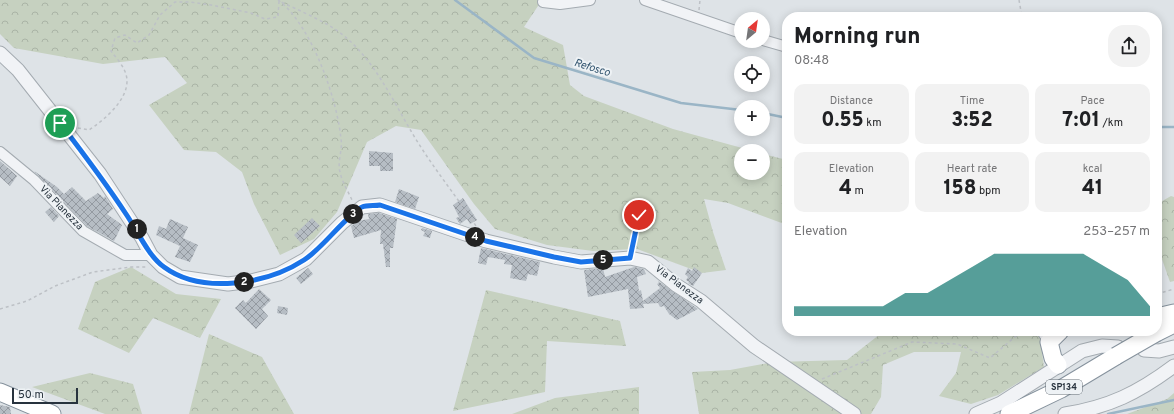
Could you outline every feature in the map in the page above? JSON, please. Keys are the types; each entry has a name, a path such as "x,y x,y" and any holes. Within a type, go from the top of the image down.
{"highway":[{"path":"1162,321 1174,313"},
{"name":"SP134","path":"1162,325 1174,324"},
{"path":"1050,336 1053,358 1058,365"},
{"name":"SP134","path":"1009,414 1061,389 1140,336"},
{"path":"0,392 52,414"}],"street":[{"path":"543,2 560,4 590,0"},
{"path":"645,0 734,31"},
{"path":"770,42 782,46"},
{"name":"Via Pianezza","path":"0,53 18,70 100,174 142,238 151,255 163,267 180,277 228,284 251,281 279,274 306,259 356,211 362,207 380,205 486,241 581,262 630,258 648,262 676,285 701,301 754,346 854,414"},
{"name":"Via Pianezza","path":"0,152 34,180 83,232 125,255 151,255"},
{"path":"976,414 1001,403 1082,351 1102,346 1117,351"},
{"path":"1144,350 1159,351 1174,347"},
{"path":"1065,414 1093,409 1122,399 1142,388 1174,366"}],"path":[{"path":"60,123 89,130 114,109 119,102 127,81 120,62 110,51 115,38 125,35 137,43 149,35 160,15 175,2 190,2 217,6 251,13 265,19 278,16 278,0"},
{"path":"278,0 297,18 318,57 335,107 342,140 339,171 356,211"},
{"path":"278,0 342,34 357,48 377,73 395,101 411,132 486,241"},
{"path":"1019,0 1021,12"},
{"path":"630,258 639,215"},
{"path":"0,309 27,301 55,286 93,272 131,267 163,267"},
{"path":"1162,293 1174,289"},
{"path":"810,384 912,342 957,344 990,358 1016,336"}],"green space":[{"path":"0,0 542,0 524,27 563,45 570,85 584,96 673,129 734,146 734,180 770,180 770,156 782,159 782,223 728,203 704,199 726,270 702,273 637,249 593,251 547,245 495,229 474,204 421,130 396,126 367,142 337,212 314,239 280,255 254,204 242,172 216,152 184,150 149,105 187,83 165,57 103,64 14,48 0,34"},
{"path":"1171,196 1174,197 1174,281 1170,282 1162,259 1162,201"},
{"path":"131,267 176,294 221,299 200,338 153,318 129,353 78,329 95,282"},
{"path":"486,290 620,321 626,346 547,341 545,392 453,411"},
{"path":"209,334 262,357 294,414 189,414"},
{"path":"878,336 1040,336 1044,367 998,395 971,404 939,396 956,373 961,352 914,352 883,365 881,397 871,414 699,414 692,372 730,370 774,362 847,360"},
{"path":"90,373 133,384 142,414 105,414 32,387"},
{"path":"639,387 639,414 512,414 555,398"},
{"path":"1174,393 1174,414 1127,414 1167,399"}],"building":[{"path":"369,151 393,153 393,171 380,171 380,166 369,166"},
{"path":"0,161 17,176 10,186 0,177"},
{"path":"34,171 57,187 64,194 72,187 86,201 98,193 104,198 105,196 113,209 107,214 122,225 114,241 87,226"},
{"path":"399,189 419,197 415,209 395,202"},
{"path":"463,198 477,220 470,224 467,219 460,224 456,218 459,217 453,205"},
{"path":"51,207 59,216 54,222 45,212"},
{"path":"379,213 397,219 393,248 390,248 390,267 386,267 383,244 380,244 381,230 354,238 351,226 358,221 369,219 368,214"},
{"path":"312,218 320,226 301,243 294,235"},
{"path":"170,219 188,227 183,238 198,245 190,262 175,257 180,246 156,235 159,226 166,229"},
{"path":"422,228 432,231 430,238 423,236 425,232 421,230"},
{"path":"481,248 540,262 537,276 528,274 526,281 510,278 512,265 504,264 505,260 488,257 486,265 478,263"},
{"path":"634,267 644,269 646,274 637,277 639,291 641,290 643,301 660,288 657,284 659,283 658,281 698,309 677,320 669,314 664,306 660,307 658,303 643,304 644,308 630,309 628,289 588,297 584,270 603,268 605,277"},
{"path":"694,267 702,273 693,286 686,280 688,277 685,274 688,268 692,271"},
{"path":"308,268 313,274 301,284 296,278"},
{"path":"259,289 271,300 262,309 268,316 256,329 235,308 243,300 246,303"},
{"path":"278,306 288,308 287,315 277,313"},
{"path":"0,405 10,407 11,414 0,414"}],"waterway":[{"name":"Refosco","path":"455,0 534,58 681,103 734,109"},
{"name":"Refosco","path":"770,114 782,117"},
{"name":"Refosco","path":"1162,127 1174,127"},
{"path":"1108,414 1174,400"}],"route":[{"path":"60,123 100,174 142,238 151,255 163,267 180,277 201,281 228,284 251,281 279,274 306,259 342,223 362,207 380,205 486,241 581,262 630,258 639,215"}]}
